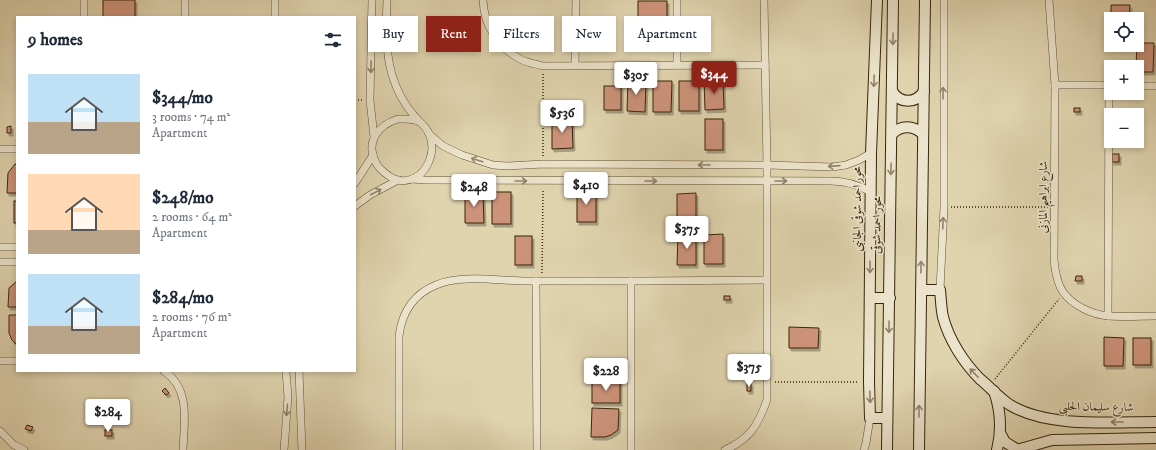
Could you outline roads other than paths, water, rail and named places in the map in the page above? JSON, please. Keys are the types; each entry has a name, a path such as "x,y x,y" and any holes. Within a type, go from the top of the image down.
{"main road":[{"name":"محور احمد شوقى الجانبى","path":"870,418 870,154 877,0"},
{"name":"محور احمد شوقى","path":"887,450 893,0"},
{"path":"919,450 925,0"},
{"path":"892,91 894,95 901,100 910,101 918,98 924,91"},
{"path":"892,134 898,129 905,127 917,129 923,134"},
{"path":"921,290 940,290"},
{"name":"شارع سليمان الحلبى","path":"940,290 943,317 952,339 965,362 991,389 1009,404 1022,411 1059,421 1156,422"},
{"path":"870,298 890,298"},
{"path":"991,389 1000,415 1000,433 997,450"},
{"path":"1000,415 1003,409 1009,404"},
{"path":"870,418 887,418"},
{"path":"1000,433 1005,442 1017,450 1052,440 1156,438"}],"street":[{"path":"84,0 84,16"},
{"path":"185,0 185,16"},
{"path":"275,0 275,16"},
{"path":"372,0 370,100 374,137 372,146 373,155 377,165 389,177 398,180 845,181 858,185 870,192"},
{"path":"387,0 386,35 388,61 394,82 401,97 411,112 421,122 429,134 433,144 429,164 422,172 412,179"},
{"path":"483,0 486,21 494,38 507,51 523,61 543,66 765,66"},
{"path":"575,65 576,0"},
{"path":"677,0 677,65"},
{"path":"725,450 736,445 750,433 761,418 766,400 767,165 764,0"},
{"path":"940,290 944,206 944,3 949,0"},
{"name":"شارع ابراهيم المازنى","path":"1049,0 1055,85 1053,207 1054,260 1058,282 1064,293 1074,303 1087,311 1108,316 1156,316"},
{"path":"1055,85 1104,85"},
{"path":"1144,86 1156,86"},
{"path":"1108,316 1110,100"},
{"path":"374,137 380,128 388,122 398,118 421,122"},
{"path":"429,134 444,146 462,155 493,165 508,166 543,164 832,166 846,165 870,154"},
{"path":"0,148 16,149"},
{"path":"356,181 373,155"},
{"path":"356,205 370,195 398,180"},
{"path":"0,247 16,247"},
{"path":"0,262 16,262"},
{"path":"399,450 399,336 401,324 407,309 417,297 429,288 446,281 464,279 539,281 766,280"},
{"path":"537,450 539,281"},
{"path":"630,450 631,281"},
{"path":"0,361 16,361"},
{"path":"165,372 172,377 179,389 184,405 183,450"},
{"path":"284,450 288,397 286,372"},
{"path":"299,372 302,450"},
{"path":"864,450 870,418"},
{"path":"0,431 14,445 24,450"}]}
